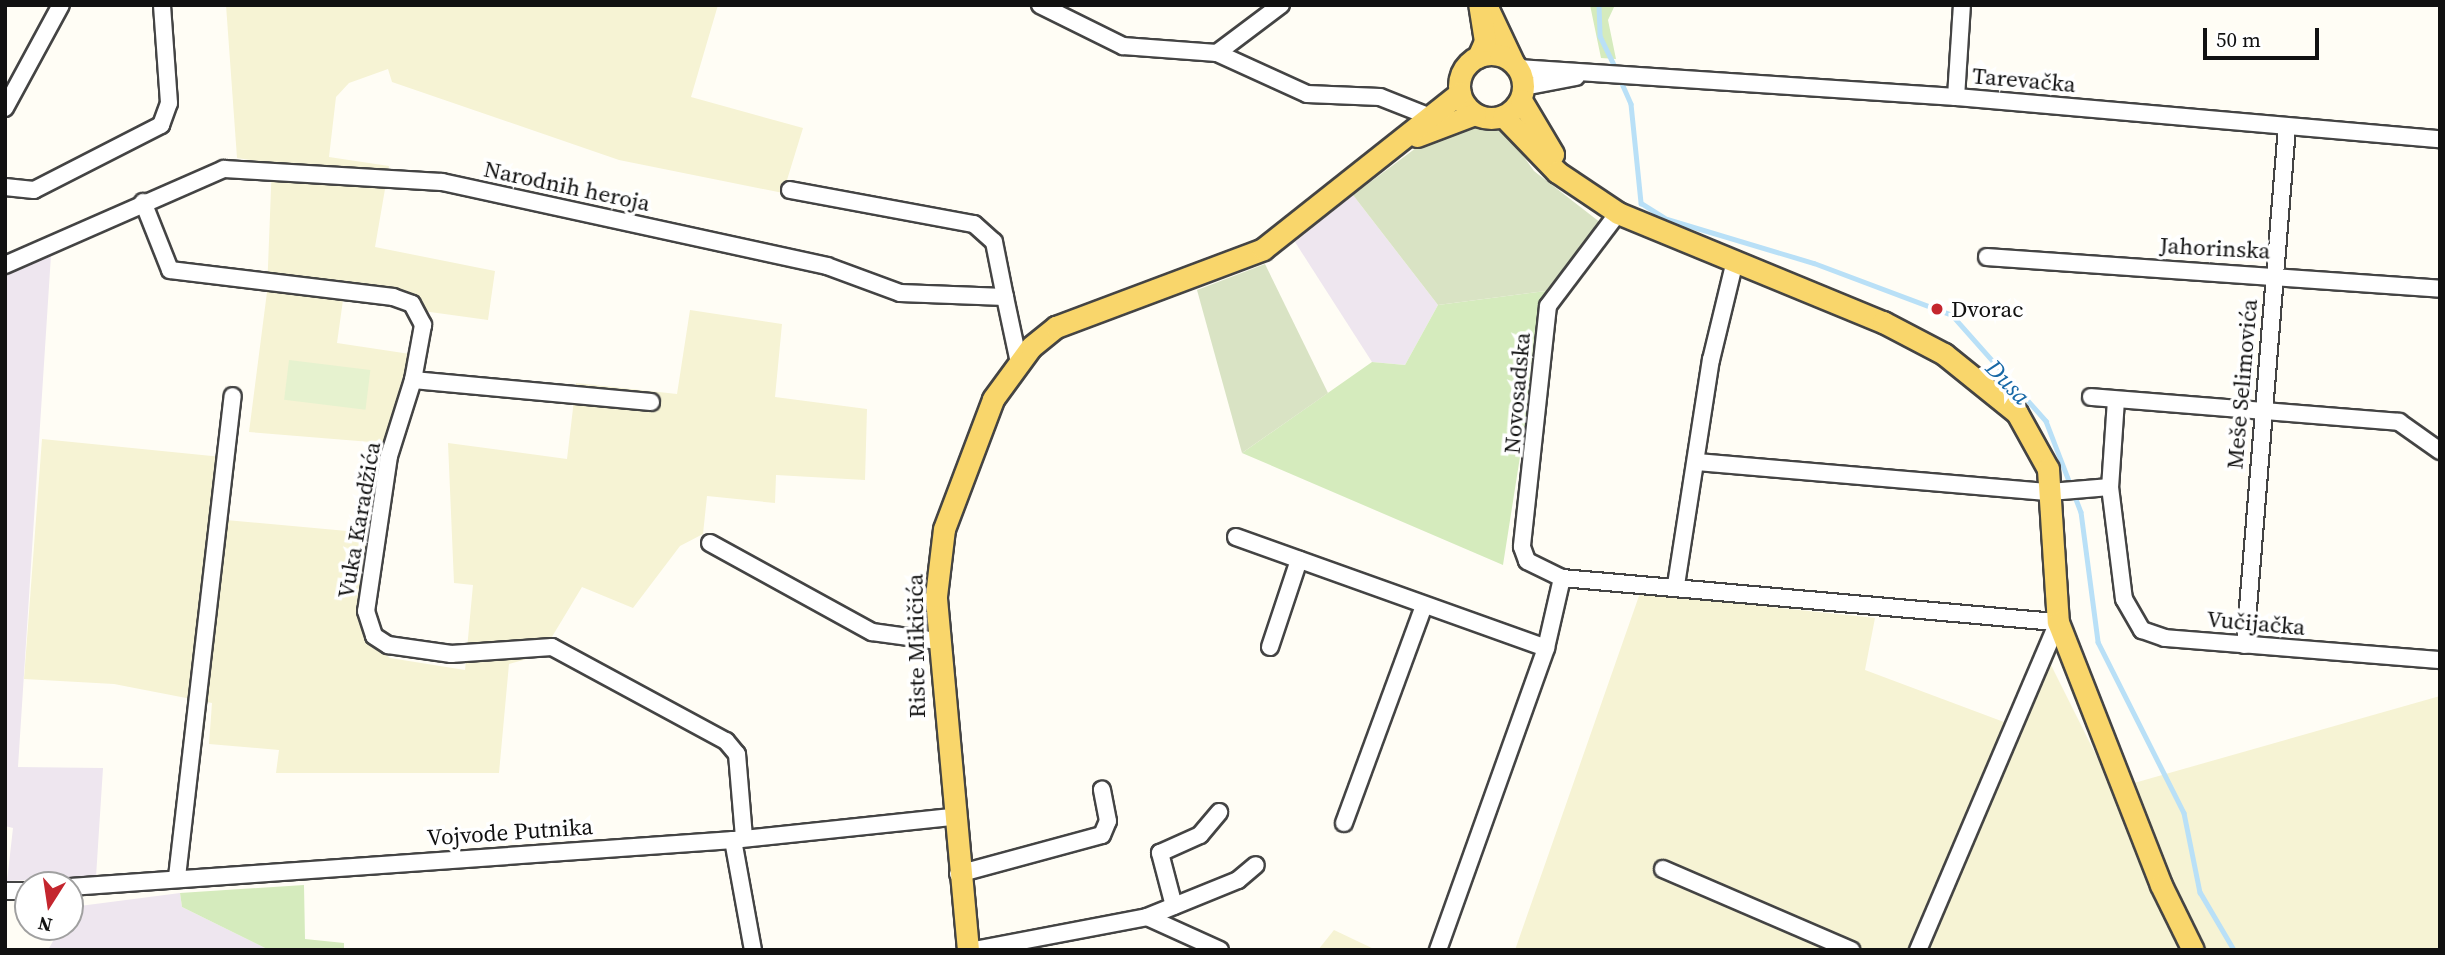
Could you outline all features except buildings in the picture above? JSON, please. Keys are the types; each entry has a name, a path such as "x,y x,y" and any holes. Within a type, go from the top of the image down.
{"main road":[{"path":"1479,5 1485,41 1478,57 1463,71 1460,93 1475,114 1503,116 1578,186 1618,213 1734,265 1883,322 1944,354 2017,413 2048,469 2056,491 2057,622 2166,897 2193,950"},
{"path":"1486,5 1519,79 1578,186"},
{"path":"1478,57 1496,54 1519,79"},
{"path":"1503,116 1519,79"},
{"name":"Riste Mikičića","path":"968,950 958,874 936,596 947,519 975,435 1019,363 1056,327 1263,250 1380,153 1460,93"},
{"name":"Riste Mikičića","path":"1380,153 1475,114"}],"street":[{"path":"5,108 61,5"},
{"path":"5,187 34,190 161,124 169,103 162,5"},
{"path":"1040,5 1123,46 1217,53 1307,94 1380,97 1428,116"},
{"path":"1217,53 1281,5"},
{"path":"1956,97 1962,5"},
{"name":"Tarevačka","path":"1519,79 1618,77 1956,97 2287,128 2440,139"},
{"name":"Meše Selimovića","path":"2245,645 2287,128"},
{"name":"Narodnih heroja","path":"5,265 143,202 224,169 442,182 827,266 900,293 1005,297"},
{"path":"790,190 974,224 994,242 1019,363"},
{"name":"Vuka Karadžića","path":"143,202 170,270 393,297 412,304 423,325 413,380 389,456 366,611 374,636 388,645 451,654 552,647 726,741 737,754 738,839 752,950"},
{"name":"Novosadska","path":"1618,213 1548,306 1522,547 1527,561 1562,578 1676,585 2057,622"},
{"name":"Jahorinska","path":"1987,257 2275,274 2440,289"},
{"path":"1676,585 1734,265"},
{"path":"413,380 651,402"},
{"path":"177,877 233,396"},
{"path":"2091,397 2399,422 2440,451"},
{"path":"1698,463 2056,491 2104,488 2116,400"},
{"name":"Vučijačka","path":"2104,488 2120,563 2124,599 2142,630 2245,645 2440,660"},
{"path":"1236,537 1546,648"},
{"path":"710,543 872,632 938,640"},
{"path":"1270,647 1299,560"},
{"path":"1438,950 1546,648 1562,578"},
{"path":"1343,823 1424,606"},
{"path":"1918,950 2057,622"},
{"path":"958,874 1102,835 1108,821 1102,790"},
{"path":"1174,906 1160,853 1200,835 1219,812"},
{"name":"Vojvode Putnika","path":"84,886 738,839 953,817"},
{"path":"974,950 1147,917 1238,880 1256,865"},
{"path":"1663,869 1851,950"},
{"path":"1147,917 1220,950"}],"shaded area":[{"path":"226,5 718,5 691,97 803,128 783,193 619,160 392,82 388,69 349,83 336,97 329,157 389,166 375,247 495,271 488,320 343,300 337,343 410,354 383,443 249,432 267,292 272,163 237,158"},
{"path":"1353,195 1438,305 1405,365 1372,362 1295,242"},
{"path":"51,255 18,767 103,768 96,877 84,878 84,871 14,871 14,881 7,881 13,828 5,826 5,276"},
{"path":"690,310 782,324 775,397 867,409 865,480 776,475 775,503 707,496 703,534 680,546 633,608 582,587 541,655 509,664 499,773 276,773 279,750 209,744 212,703 114,684 24,679 42,439 222,457 215,519 369,533 359,618 366,639 390,658 465,670 473,585 454,583 448,443 567,459 576,383 677,394"},
{"path":"1640,593 1875,618 1865,670 2020,728 2048,659 2113,789 2440,696 2440,950 1515,950"},
{"path":"180,893 182,907 269,950 48,950 53,941 84,941 84,905"},
{"path":"1334,930 1376,950 1318,950"}],"green space":[{"path":"1590,5 1615,5 1608,20 1616,59 1601,58"},
{"path":"1463,123 1504,129 1534,171 1601,223 1546,291 1438,305 1353,195 1428,139"},
{"path":"1265,264 1328,393 1242,453 1197,290"},
{"path":"1546,291 1503,565 1242,453 1372,362 1405,365 1438,305"},
{"path":"289,360 370,370 366,410 284,400"},
{"path":"304,885 305,939 344,943 344,950 269,950 182,907 180,893"}],"waterway":[{"name":"Dusa","path":"1599,5 1600,36 1617,71"},
{"name":"Dusa","path":"1620,79 1631,104 1641,203 1667,219 1814,263 1952,315 2046,421 2081,512 2098,642 2184,813 2200,892 2234,950"}],"place":[{"name":"Dvorac","path":"1937,309"}]}
